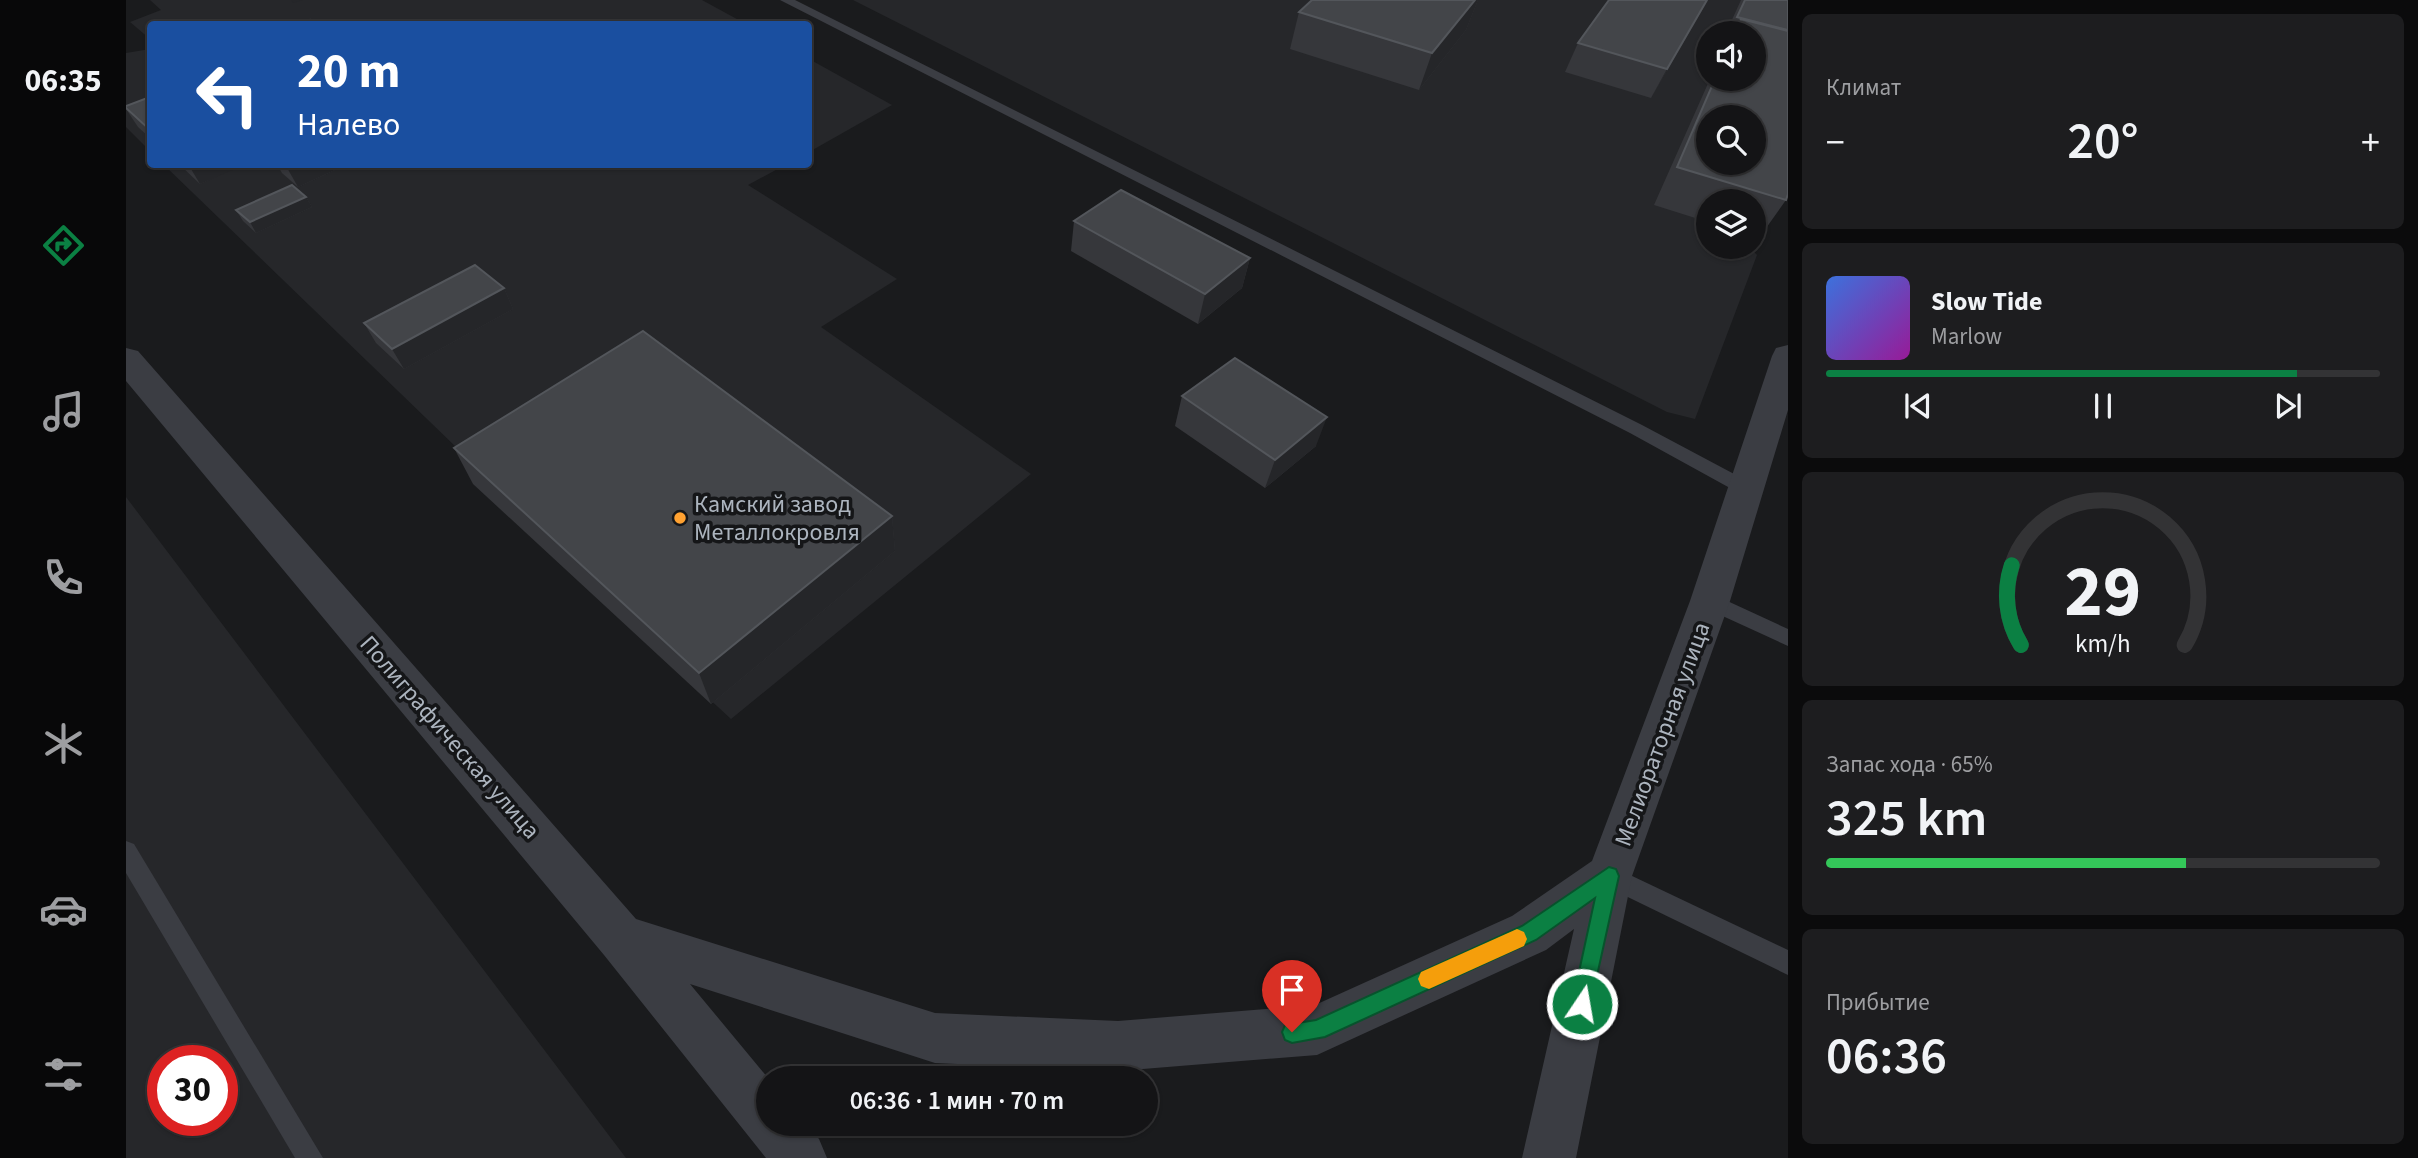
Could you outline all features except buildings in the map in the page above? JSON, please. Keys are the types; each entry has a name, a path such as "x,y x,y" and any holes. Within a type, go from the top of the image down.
{"street":[{"name":"Мелиораторная улица","path":"1549,1158 1609,876 1710,601 1788,356"},
{"name":"Полиграфическая улица","path":"126,359 621,938 756,1104"},
{"path":"621,938 935,1038 1118,1046 1317,1030 1529,933 1609,876"},
{"name":"Полиграфическая улица","path":"782,1136 800,1158"}],"lane":[{"path":"786,0 1624,423 1745,488"},
{"path":"1710,601 1788,638"},
{"path":"126,852 310,1158"},
{"path":"1609,876 1788,962"}],"shaded area":[{"path":"150,0 702,0 740,21 147,21 147,36 130,22 161,10"},
{"path":"853,0 1788,0 1766,130 1766,105 1696,105 1696,175 1758,175 1756,189 1696,189 1696,259 1755,259 1695,419 1667,412"},
{"path":"147,50 147,148 126,127 126,53"},
{"path":"812,61 892,105 812,150"},
{"path":"167,168 779,168 748,185 897,279 821,327 1031,474 731,719 475,482 485,475"},
{"path":"126,497 626,1158 126,1158"}],"slow traffic":[{"path":"1429,979 1517,939"}],"place":[{"name":"Камский завод Металлокровля","path":"680,518"}],"route":[{"path":"1292,1032 1317,1030 1529,933 1609,876 1582,1004"}]}
